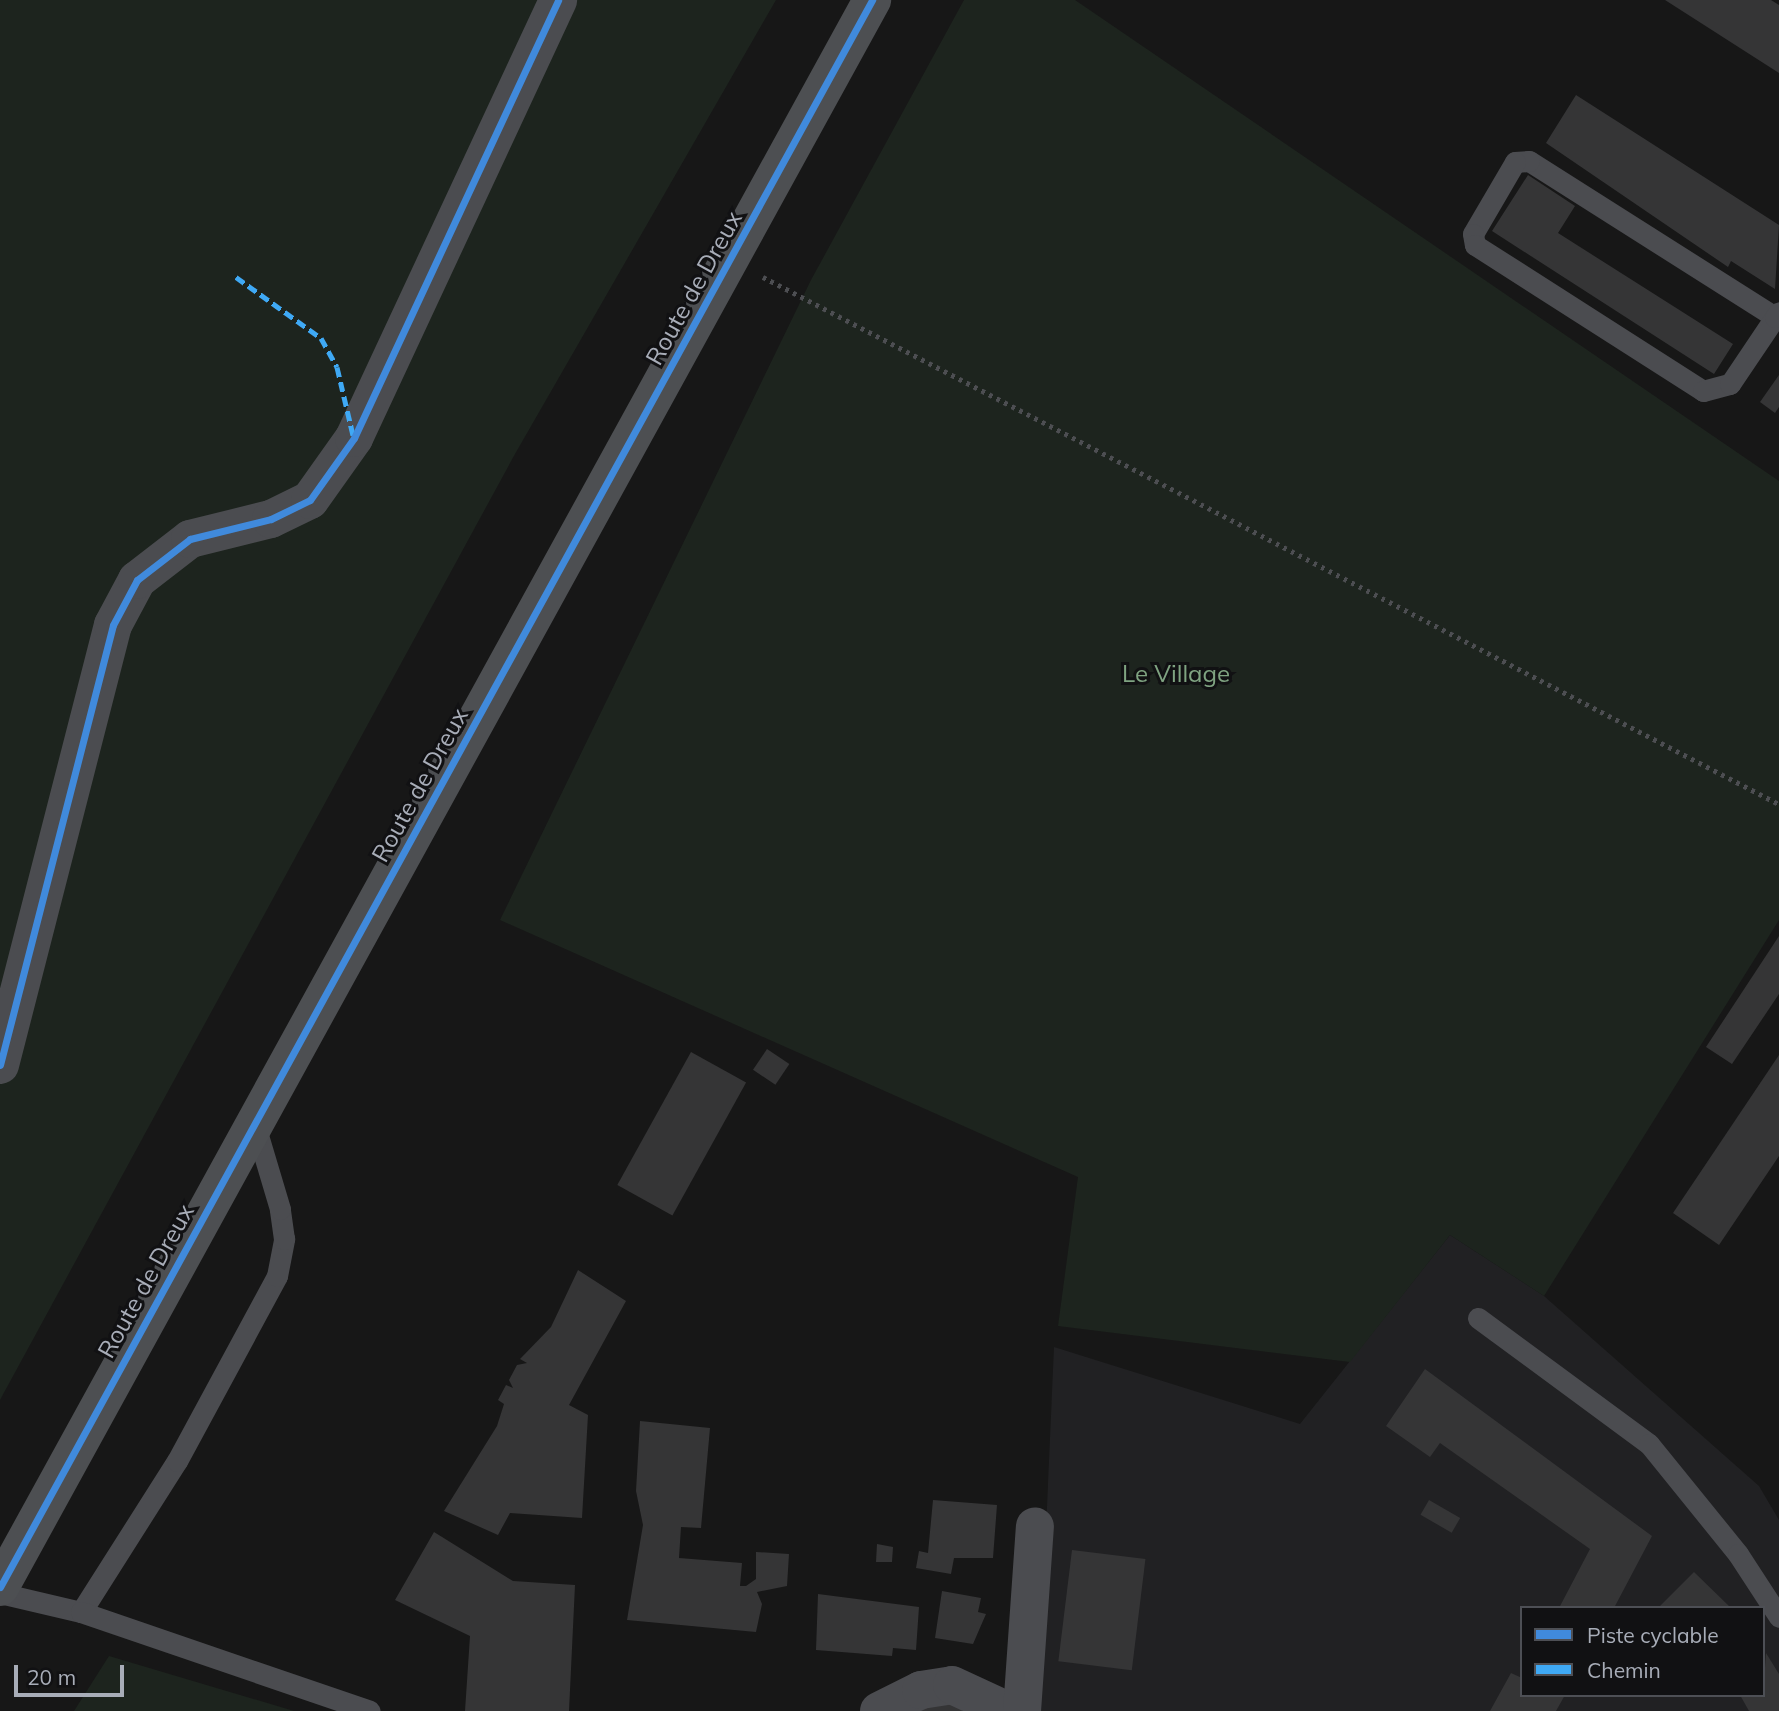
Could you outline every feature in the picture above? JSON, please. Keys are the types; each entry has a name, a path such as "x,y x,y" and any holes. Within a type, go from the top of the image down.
{"main road":[{"name":"Route de Dreux","path":"0,1587 731,261 872,0"}],"street":[{"path":"0,1065 113,625 137,580 190,539 271,519 317,489 354,439 558,0"},
{"path":"1022,1711 1035,1527"},
{"path":"879,1711 921,1690 952,1685 1008,1711"}],"lane":[{"path":"1530,161 1777,314 1730,384 1703,391 1475,245 1473,234 1515,162 1530,161"},
{"path":"81,1612 177,1461 277,1276 284,1239 280,1209 255,1125"},
{"path":"1478,1318 1649,1444 1738,1554 1779,1617"},
{"path":"0,1593 81,1612 370,1711"}],"path":[{"path":"731,261 1779,804"}],"shaded area":[{"path":"1450,1235 1544,1296 1759,1486 1779,1520 1779,1711 1038,1711 1054,1347 1300,1424"}],"green space":[{"path":"0,0 776,0 515,454 0,1400"},
{"name":"Le Village","path":"964,0 1075,0 1779,481 1779,920 1544,1296 1450,1235 1350,1362 1058,1326 1078,1177 500,920 811,280"},
{"path":"109,1656 294,1711 74,1711"}],"building":[{"path":"1665,0 1771,0 1779,5 1779,73"},
{"path":"1576,95 1779,225 1775,289 1731,261 1728,267 1546,143"},
{"path":"1528,175 1575,206 1558,233 1733,344 1714,374 1492,231"},
{"path":"1779,375 1779,407 1775,413 1760,402"},
{"path":"1779,936 1779,994 1732,1064 1706,1047"},
{"path":"767,1049 789,1064 775,1085 753,1070"},
{"path":"691,1052 746,1083 672,1215 617,1185"},
{"path":"1779,1055 1779,1156 1719,1245 1673,1213"},
{"path":"578,1270 626,1301 569,1405 588,1415 582,1518 510,1513 498,1535 444,1511 497,1426 504,1404 498,1400 506,1385 513,1388 509,1380 517,1365 527,1363 520,1359 551,1327"},
{"path":"1425,1369 1652,1536 1615,1606 1560,1606 1590,1549 1440,1443 1430,1457 1386,1426"},
{"path":"640,1421 710,1428 701,1528 681,1527 679,1558 742,1563 740,1586 746,1586 756,1579 756,1552 789,1554 787,1586 757,1592 762,1604 756,1632 627,1620 643,1525 636,1491"},
{"path":"933,1500 997,1505 993,1558 954,1558 951,1574 916,1568 919,1551 928,1553"},
{"path":"1429,1500 1460,1518 1452,1533 1420,1515"},
{"path":"434,1532 513,1581 575,1585 569,1711 465,1711 470,1636 395,1600"},
{"path":"877,1544 893,1547 892,1562 876,1562"},
{"path":"1072,1550 1145,1559 1132,1670 1058,1661"},
{"path":"1694,1572 1729,1606 1660,1606"},
{"path":"942,1591 981,1598 978,1612 986,1614 973,1644 935,1638"},
{"path":"818,1594 919,1607 916,1650 893,1648 892,1656 816,1650"},
{"path":"1766,1653 1779,1674 1779,1711 1749,1711 1741,1697 1765,1697"},
{"path":"1511,1673 1520,1677 1520,1697 1564,1697 1556,1711 1490,1711"},
{"path":"947,1696 963,1711 921,1711"}],"marked path":[{"path":"236,277 321,338 337,367 353,435"}],"cycle path":[{"path":"0,1065 113,625 137,580 190,539 271,519 310,500 354,438 558,0"},
{"path":"0,1587 872,0"}]}
